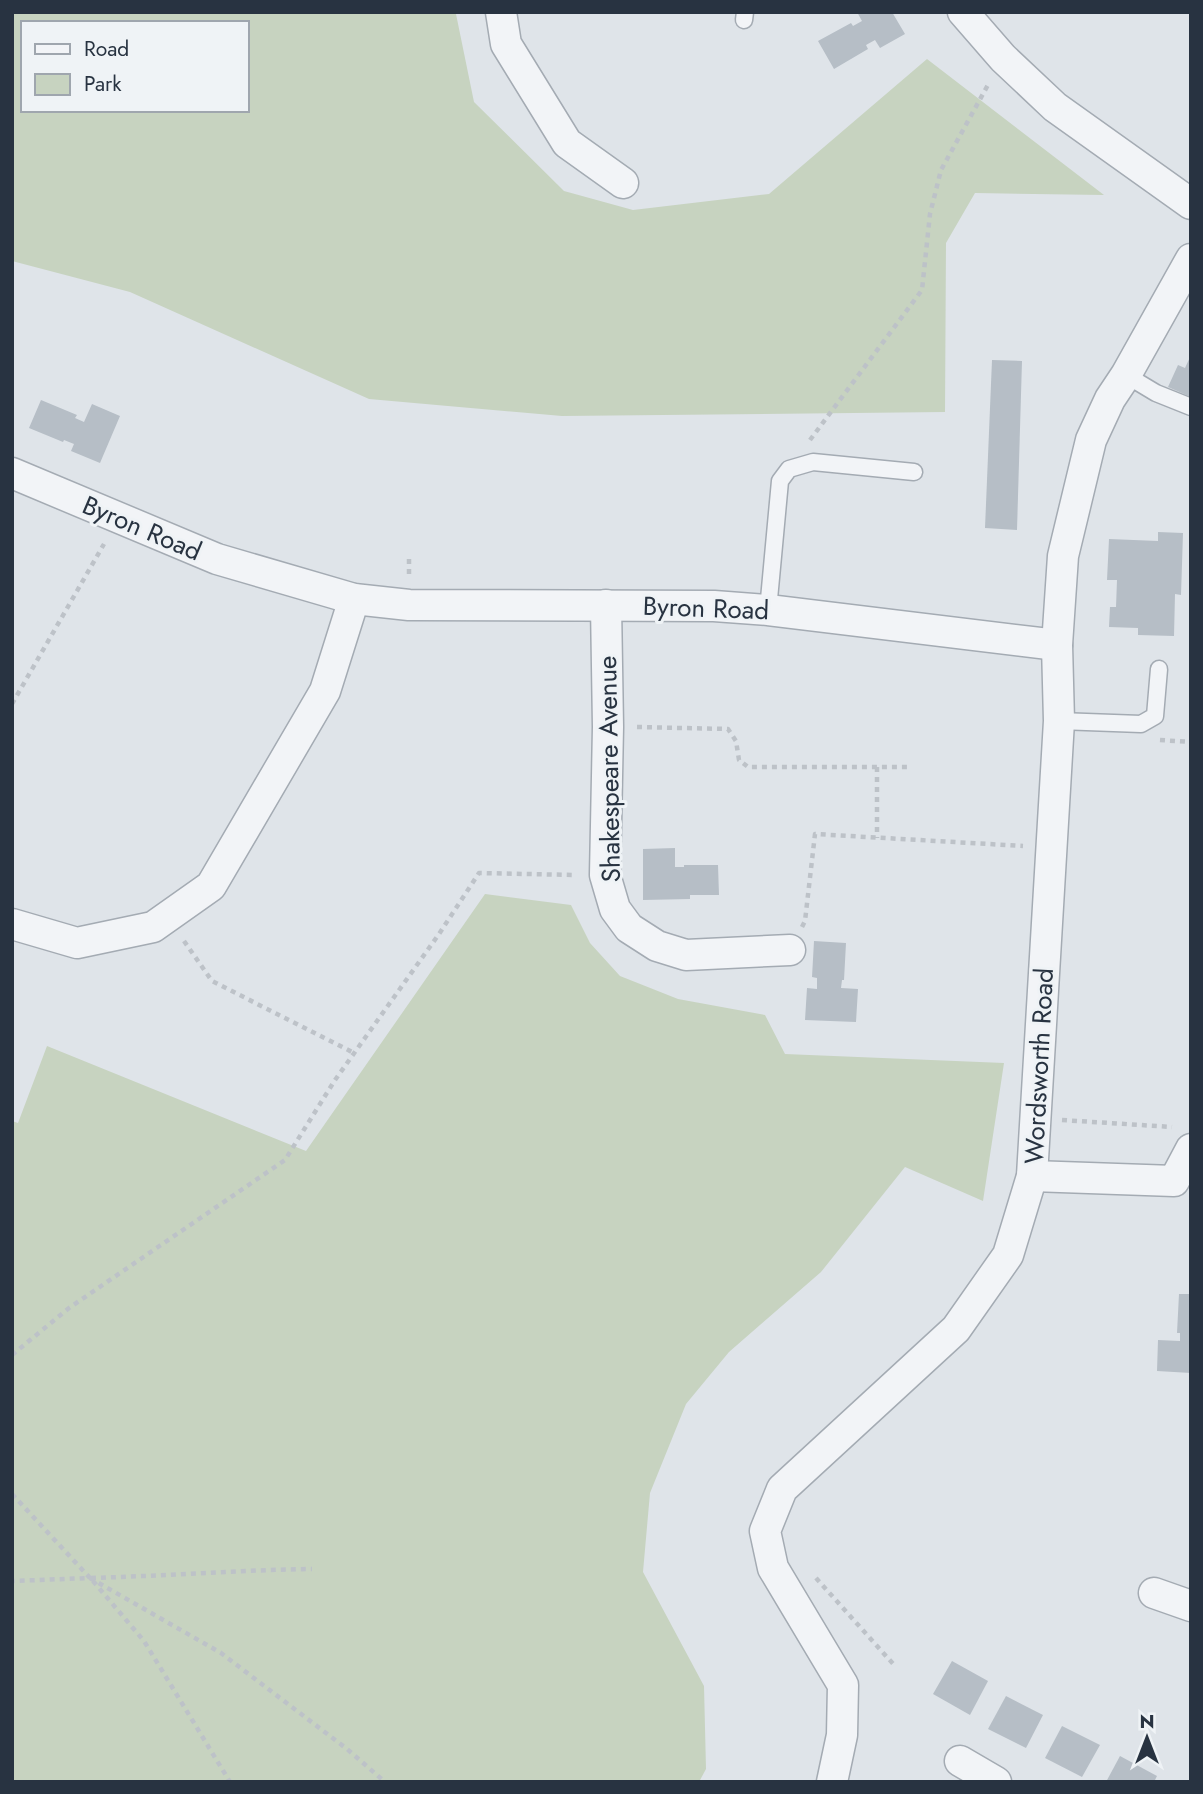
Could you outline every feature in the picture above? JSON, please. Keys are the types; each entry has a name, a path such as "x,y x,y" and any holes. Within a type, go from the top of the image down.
{"street":[{"path":"501,12 506,44 567,143 623,183"},
{"path":"962,12 1003,58 1055,107 1191,204"},
{"name":"Wordsworth Road","path":"832,1782 842,1735 843,1685 774,1568 765,1531 782,1489 956,1329 1008,1255 1032,1176 1059,721 1057,645 1063,556 1091,440 1110,399 1191,259"},
{"name":"Byron Road","path":"12,473 217,559 354,599 409,605 714,606 768,610 1057,645"},
{"path":"12,924 77,943 153,927 211,886 325,691 354,599"},
{"name":"Shakespeare Avenue","path":"606,605 608,727 605,875 615,909 629,928 657,946 686,955 790,950"},
{"path":"1032,1176 1174,1181 1184,1138"},
{"path":"1154,1593 1191,1606"},
{"path":"960,1761 996,1782"}],"lane":[{"path":"1126,375 1156,393 1191,407"},
{"path":"768,610 780,481 789,469 813,462 914,472"},
{"path":"1059,721 1141,724 1155,716 1159,669"}],"path":[{"path":"789,469 922,290 930,214 941,170 1003,58"},
{"path":"12,704 118,519"},
{"path":"608,727 728,729 736,741 739,760 748,766 909,768"},
{"path":"877,768 877,838"},
{"path":"790,950 805,921 815,834 1052,848"},
{"path":"12,1355 69,1308 285,1160 335,1080 479,873 605,875"},
{"path":"167,918 212,981 354,1054"},
{"path":"1036,1119 1184,1138"},
{"path":"12,1494 145,1641 230,1782"},
{"path":"12,1581 312,1569"},
{"path":"814,1576 895,1666"},
{"path":"90,1578 221,1653 338,1741 384,1782"}],"green space":[{"path":"12,12 456,14 474,102 564,191 633,210 769,194 927,59 1104,195 975,193 946,243 945,412 562,416 369,399 130,292 12,261"},
{"path":"485,894 571,905 590,943 620,976 678,999 765,1015 785,1054 1004,1063 983,1201 905,1167 821,1272 729,1352 686,1404 650,1493 643,1572 704,1686 706,1769 699,1782 12,1782 12,1121 18,1123 47,1046 306,1151"}],"building":[{"path":"857,12 892,12 905,34 880,48 875,40 866,45 868,49 834,69 818,41 851,23 853,26 862,21"},
{"path":"1191,355 1191,397 1168,387 1178,365 1185,368"},
{"path":"992,360 1022,361 1017,530 985,528"},
{"path":"41,400 77,415 75,418 84,422 92,404 120,416 100,463 71,451 74,444 29,428"},
{"path":"1158,532 1183,533 1181,595 1175,594 1174,636 1138,635 1138,628 1109,627 1110,607 1116,607 1117,580 1107,580 1109,539 1158,541"},
{"path":"675,848 675,867 718,865 719,895 643,900 643,849"},
{"path":"814,941 846,943 841,988 858,989 856,1022 805,1020 807,988 817,989 817,978 812,977"},
{"path":"1179,1294 1191,1294 1191,1373 1157,1371 1158,1340 1180,1341 1180,1333 1177,1333"},
{"path":"952,1661 988,1681 970,1715 933,1694"},
{"path":"1006,1696 1043,1715 1026,1748 988,1729"},
{"path":"1062,1726 1100,1745 1082,1777 1045,1758"},
{"path":"1120,1756 1157,1776 1154,1782 1106,1782"}]}
